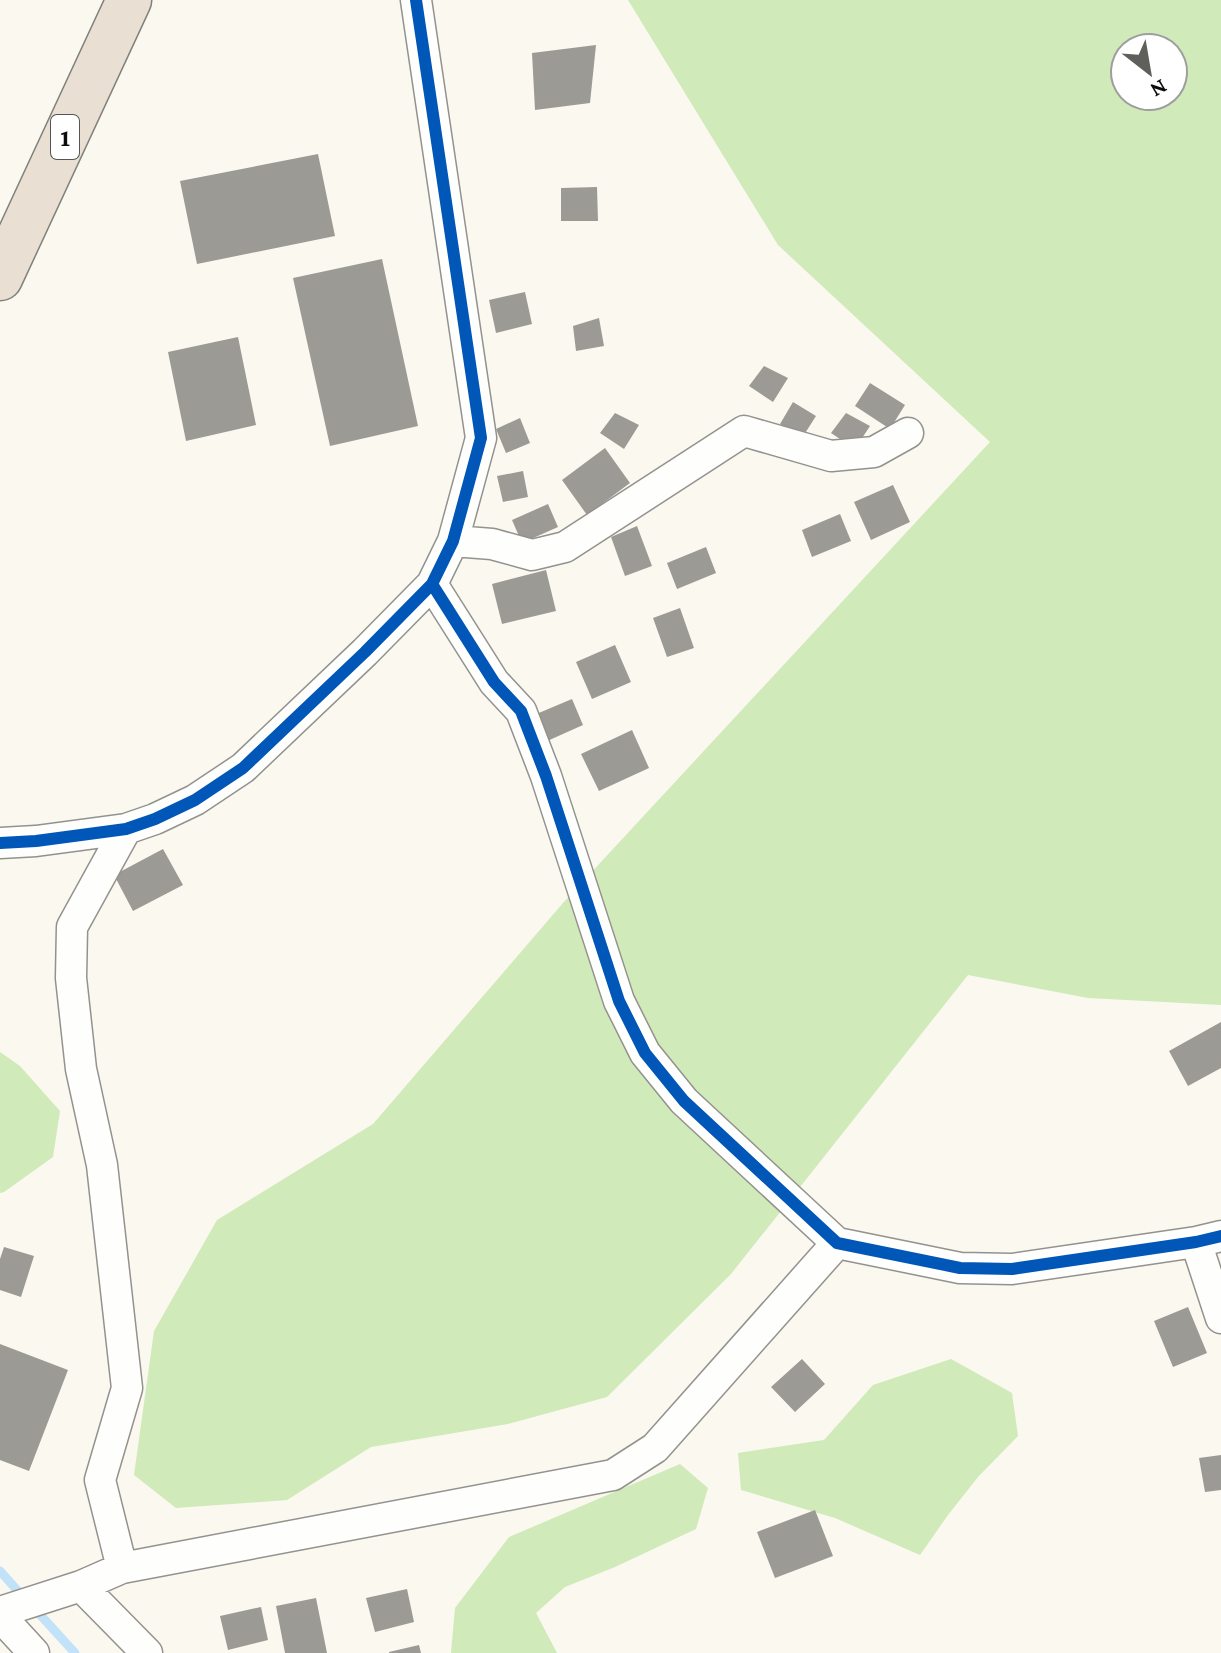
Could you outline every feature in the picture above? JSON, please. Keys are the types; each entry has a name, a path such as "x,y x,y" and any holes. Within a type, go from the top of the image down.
{"highway":[{"name":"1","path":"0,278 129,0"}],"street":[{"path":"0,843 126,829 195,800 243,768 432,584 453,541 481,438 416,0"},
{"path":"453,541 492,544 532,555 565,547 744,431 831,456 874,452 908,433"},
{"path":"432,584 494,682 521,711 551,791 619,1001 645,1053 684,1101 837,1243 960,1268 1012,1269 1209,1239 1221,1318"},
{"path":"122,1568 100,1480 127,1388 102,1165 81,1069 71,978 72,927 126,829"},
{"path":"34,1653 0,1614 122,1568 613,1475 655,1448 837,1243"},
{"path":"81,1586 147,1653"}],"green space":[{"path":"628,0 1221,0 1221,1005 1088,998 968,975 731,1274 607,1397 508,1424 371,1447 287,1500 176,1508 134,1475 154,1331 217,1220 373,1124 563,903 990,442 778,245"},
{"path":"0,1052 20,1066 60,1111 53,1157 0,1193"},
{"path":"951,1359 1012,1393 1018,1436 978,1477 920,1555 835,1518 741,1490 738,1453 824,1440 873,1385"},
{"path":"680,1464 708,1488 696,1529 565,1587 536,1613 557,1653 451,1653 455,1608 509,1537"}],"building":[{"path":"596,45 590,103 535,110 532,53"},
{"path":"318,154 335,236 197,264 180,181"},
{"path":"597,187 598,221 561,221 561,188"},
{"path":"382,259 418,426 330,446 293,278"},
{"path":"525,292 532,324 496,333 489,300"},
{"path":"599,318 604,346 576,351 573,326"},
{"path":"238,337 256,425 186,441 168,352"},
{"path":"764,366 788,378 773,402 749,386"},
{"path":"870,383 905,405 890,429 855,406"},
{"path":"793,402 816,416 802,438 780,424"},
{"path":"615,413 639,425 624,449 600,433"},
{"path":"846,413 870,426 855,449 831,433"},
{"path":"520,418 530,443 506,453 496,429"},
{"path":"605,448 630,483 587,515 562,480"},
{"path":"523,471 528,497 503,502 497,476"},
{"path":"893,485 910,522 871,540 854,502"},
{"path":"548,504 558,527 522,543 512,520"},
{"path":"840,514 851,541 812,557 802,530"},
{"path":"637,526 652,566 625,576 611,537"},
{"path":"706,547 716,573 677,589 667,563"},
{"path":"546,570 556,611 502,624 492,584"},
{"path":"680,608 694,648 667,657 653,618"},
{"path":"615,645 631,682 592,699 576,662"},
{"path":"572,699 583,725 545,742 534,715"},
{"path":"632,730 649,768 599,791 581,754"},
{"path":"163,849 183,885 133,911 114,875"},
{"path":"1221,1022 1221,1068 1188,1086 1169,1051"},
{"path":"4,1247 34,1256 21,1297 0,1290 0,1259"},
{"path":"1188,1307 1207,1353 1173,1367 1154,1321"},
{"path":"0,1344 68,1370 29,1471 0,1460"},
{"path":"802,1359 825,1384 795,1412 771,1387"},
{"path":"1221,1455 1221,1490 1205,1492 1199,1458"},
{"path":"815,1510 833,1556 775,1578 757,1532"},
{"path":"407,1589 414,1622 375,1632 366,1598"},
{"path":"316,1598 327,1653 285,1653 276,1606"},
{"path":"261,1607 268,1640 228,1650 220,1616"},
{"path":"419,1645 421,1653 389,1653 389,1652"}],"waterway":[{"path":"0,1571 24,1598"},
{"path":"34,1608 75,1653"}],"cycle path":[{"path":"0,843 126,829 195,800 243,768 432,584 453,541 481,438 416,0"},
{"path":"432,584 494,682 521,711 546,776 619,1001 645,1053 684,1101 837,1243 960,1268 1012,1269 1221,1236"}]}
